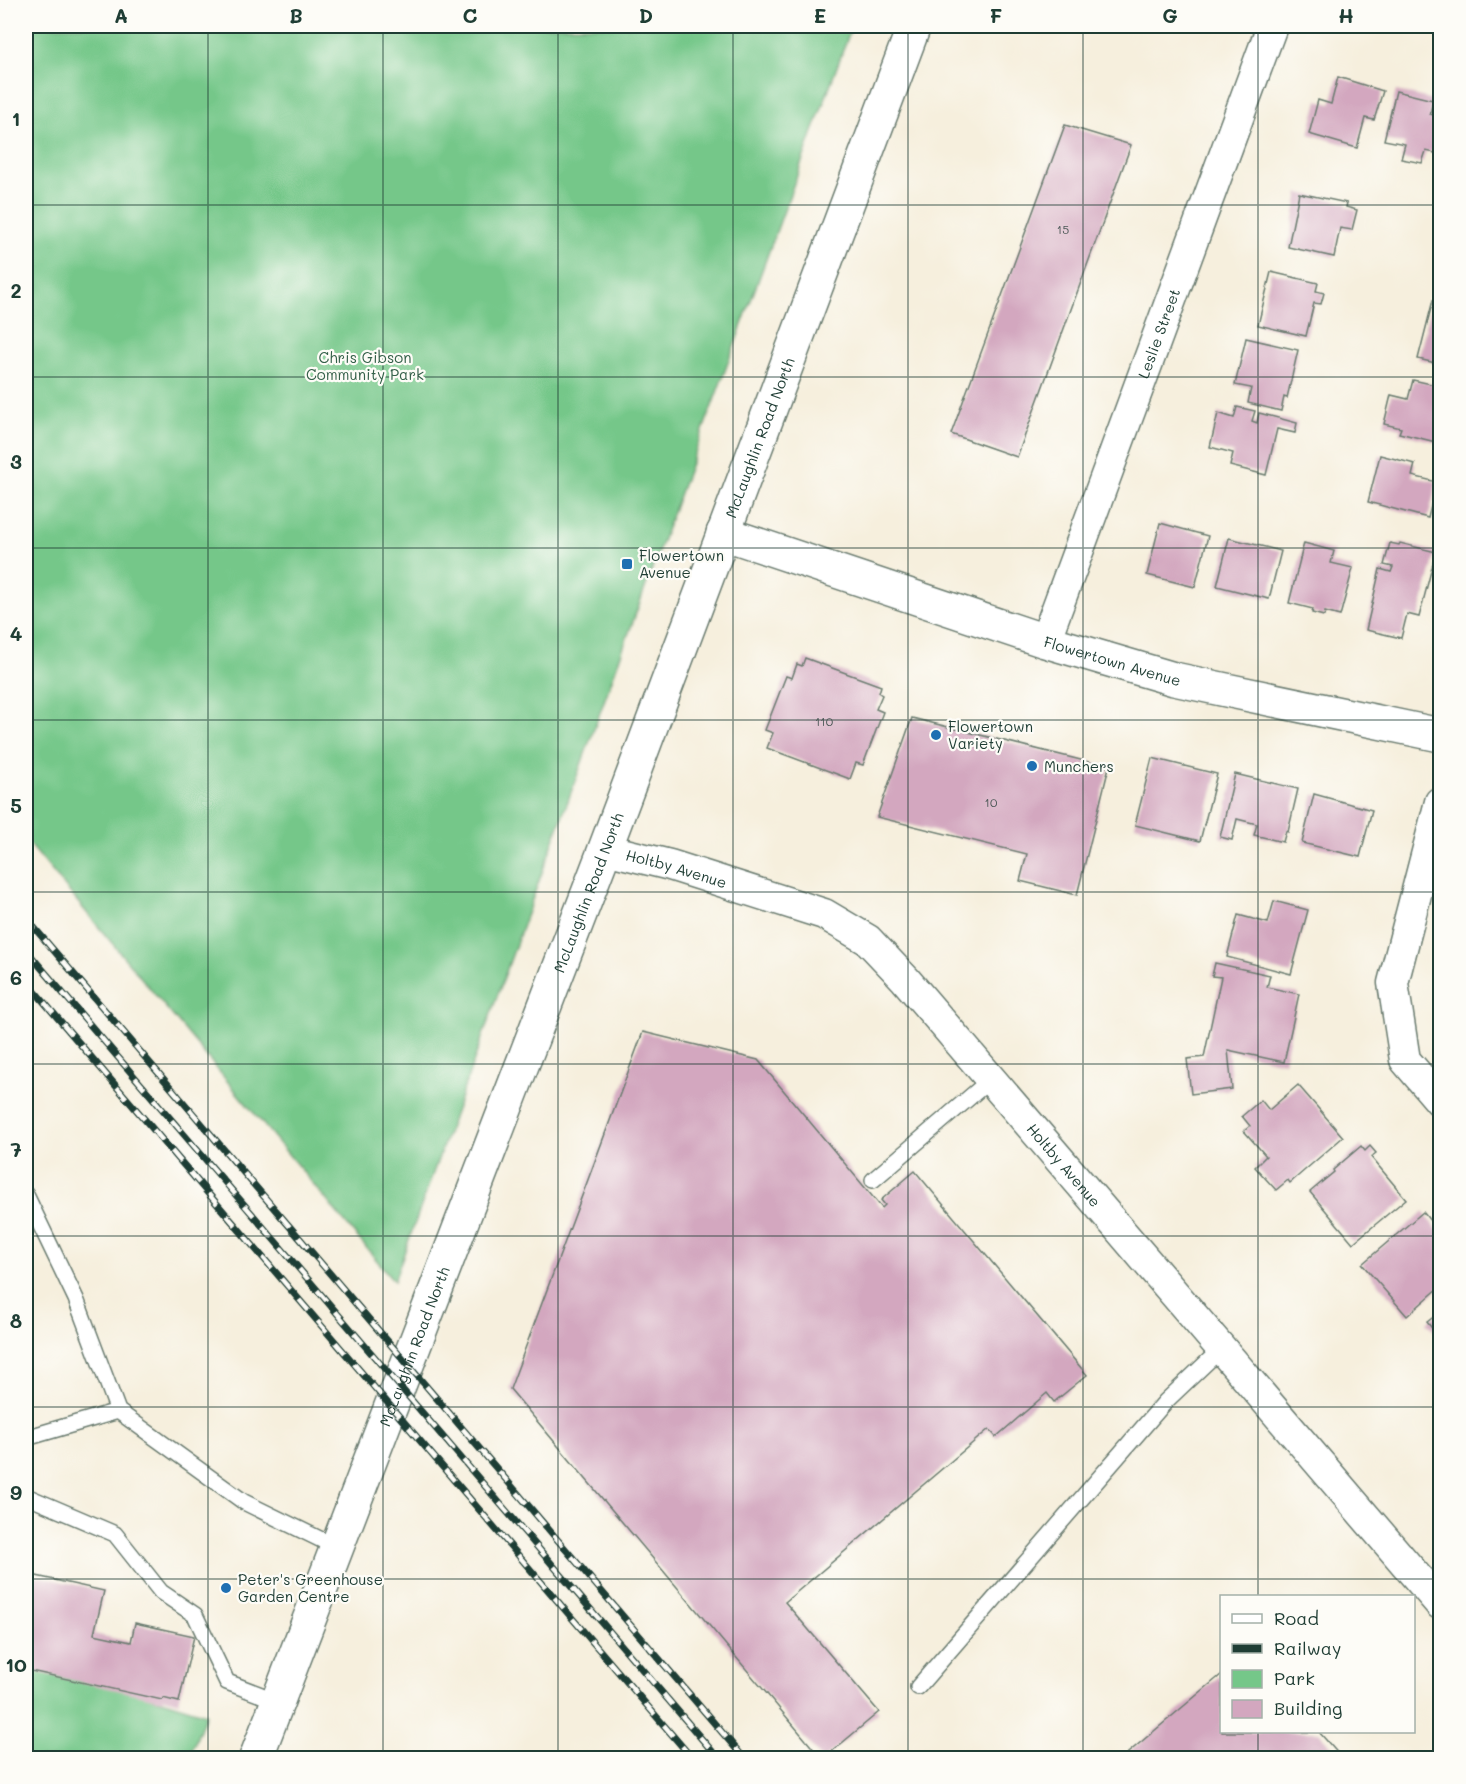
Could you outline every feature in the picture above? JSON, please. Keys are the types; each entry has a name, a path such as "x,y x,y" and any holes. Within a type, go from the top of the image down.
{"main road":[{"name":"McLaughlin Road North","path":"256,1758 605,849 914,26"},
{"name":"Flowertown Avenue","path":"723,533 1045,641 1174,679 1440,735"}],"street":[{"name":"Leslie Street","path":"1045,641 1272,26"},
{"path":"1440,802 1393,983 1406,1060 1440,1101"},
{"name":"Holtby Avenue","path":"605,849 670,865 824,914 868,940 991,1078 1440,1604"}],"lane":[{"path":"873,1180 991,1078"},
{"path":"26,1195 76,1299 118,1412 244,1502 338,1548"},
{"path":"918,1686 1166,1401 1222,1348"},
{"path":"26,1438 118,1412"},
{"path":"26,1496 115,1534 161,1592 195,1616 227,1682 277,1701"}],"green space":[{"name":"Chris Gibson Community Park","path":"26,26 852,26 394,1281 26,840"},
{"path":"26,1658 206,1714 189,1758 26,1758"}],"building":[{"path":"1338,77 1383,91 1374,120 1365,118 1357,148 1309,134 1318,100 1331,104"},
{"path":"1396,91 1433,100 1430,114 1440,117 1440,154 1426,151 1422,163 1401,159 1405,144 1384,140"},
{"path":"1065,125 1131,145 1017,457 951,434"},
{"path":"1299,193 1347,203 1346,207 1357,210 1352,230 1340,228 1334,257 1288,247"},
{"path":"1271,272 1318,283 1316,291 1324,293 1321,304 1314,303 1306,336 1258,325"},
{"path":"1433,300 1440,302 1440,364 1418,359"},
{"path":"1246,338 1298,350 1287,398 1284,397 1281,411 1248,403 1251,388 1235,385"},
{"path":"1413,380 1440,386 1440,443 1399,433 1401,428 1384,424 1391,395 1408,399"},
{"path":"1237,407 1255,411 1252,421 1257,423 1259,413 1297,423 1295,433 1277,429 1266,475 1230,466 1233,453 1210,447 1218,413 1234,418"},
{"path":"1380,455 1415,464 1412,476 1437,482 1428,518 1368,502"},
{"path":"1160,523 1208,536 1195,587 1147,575"},
{"path":"1229,538 1281,551 1269,599 1217,586"},
{"path":"1304,543 1334,551 1331,563 1353,568 1340,616 1325,612 1324,616 1312,613 1313,609 1289,603"},
{"path":"1390,543 1399,545 1400,543 1436,552 1419,617 1407,614 1401,638 1366,630 1380,569 1391,572 1393,567 1384,565"},
{"path":"805,658 881,686 879,693 882,695 876,709 883,712 863,765 856,763 850,779 767,748 773,733 765,730 786,676 792,678 797,664 802,666"},
{"path":"912,718 1109,767 1077,895 1020,881 1027,854 877,817"},
{"path":"1152,758 1217,774 1200,841 1135,825"},
{"path":"1235,774 1298,789 1288,832 1286,831 1283,842 1254,835 1257,824 1237,819 1232,840 1220,837"},
{"path":"1314,794 1372,810 1360,857 1302,843"},
{"path":"1274,901 1308,910 1291,974 1227,957 1238,915 1268,923"},
{"path":"1215,963 1270,975 1267,987 1299,994 1284,1062 1228,1050 1232,1089 1191,1094 1187,1059 1204,1057 1221,977 1212,976"},
{"path":"643,1032 758,1060 882,1208 885,1205 881,1200 915,1171 1087,1375 1054,1402 1047,1393 996,1437 989,1429 785,1602 879,1712 824,1758 821,1758 510,1389"},
{"path":"1298,1085 1343,1137 1290,1183 1288,1180 1276,1190 1255,1167 1266,1156 1244,1131 1250,1126 1242,1116 1261,1100 1269,1110"},
{"path":"1361,1146 1365,1151 1370,1146 1376,1153 1371,1157 1406,1199 1353,1243 1310,1192"},
{"path":"1423,1212 1440,1233 1440,1287 1407,1316 1362,1264"},
{"path":"1440,1312 1440,1338 1427,1322"},
{"path":"32,1575 104,1591 94,1634 131,1642 135,1623 194,1636 179,1702 26,1670 26,1603"},
{"path":"1220,1676 1220,1733 1320,1733 1342,1758 1122,1758"}],"railway":[{"path":"26,918 744,1758"},
{"path":"26,950 718,1758"},
{"path":"26,981 692,1758"}],"place":[{"name":"Flowertown Avenue","path":"627,564"},
{"name":"Flowertown Variety","path":"936,735"},
{"name":"Munchers","path":"1032,766"},
{"name":"Peter's Greenhouse Garden Centre","path":"226,1588"}]}
